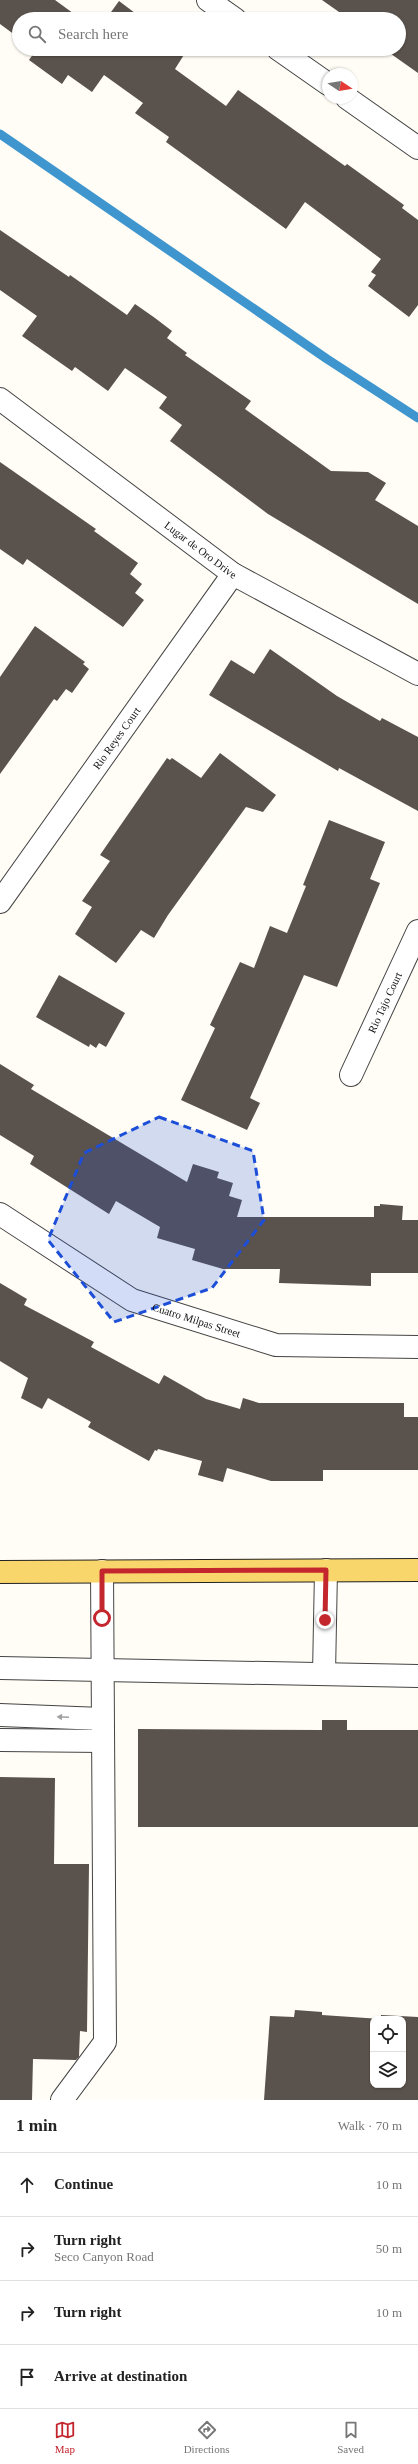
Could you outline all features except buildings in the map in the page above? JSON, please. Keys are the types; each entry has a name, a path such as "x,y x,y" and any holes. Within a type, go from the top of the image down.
{"main road":[{"path":"0,1572 418,1570"}],"street":[{"path":"208,0 225,12"},
{"path":"288,56 322,80"},
{"path":"356,104 418,148"},
{"name":"Lugar de Oro Drive","path":"0,399 233,574 418,674"},
{"name":"Rio Reyes Court","path":"0,902 233,574"},
{"name":"Rio Tajo Court","path":"351,1075 418,931"},
{"name":"Cuatro Milpas Street","path":"0,1214 132,1300 276,1345 418,1347"},
{"path":"324,1674 326,1570"},
{"path":"62,2100 105,2042 102,1571"},
{"path":"0,1668 418,1676"},
{"path":"0,1715 102,1719"},
{"path":"0,1740 103,1741"}],"highlighted area":[{"path":"159,1117 253,1151 264,1220 212,1288 114,1322 48,1240 84,1153"}],"waterway":[{"path":"0,134 327,359 418,418"}],"route":[{"path":"102,1618 102,1571 326,1570 325,1620"}]}
